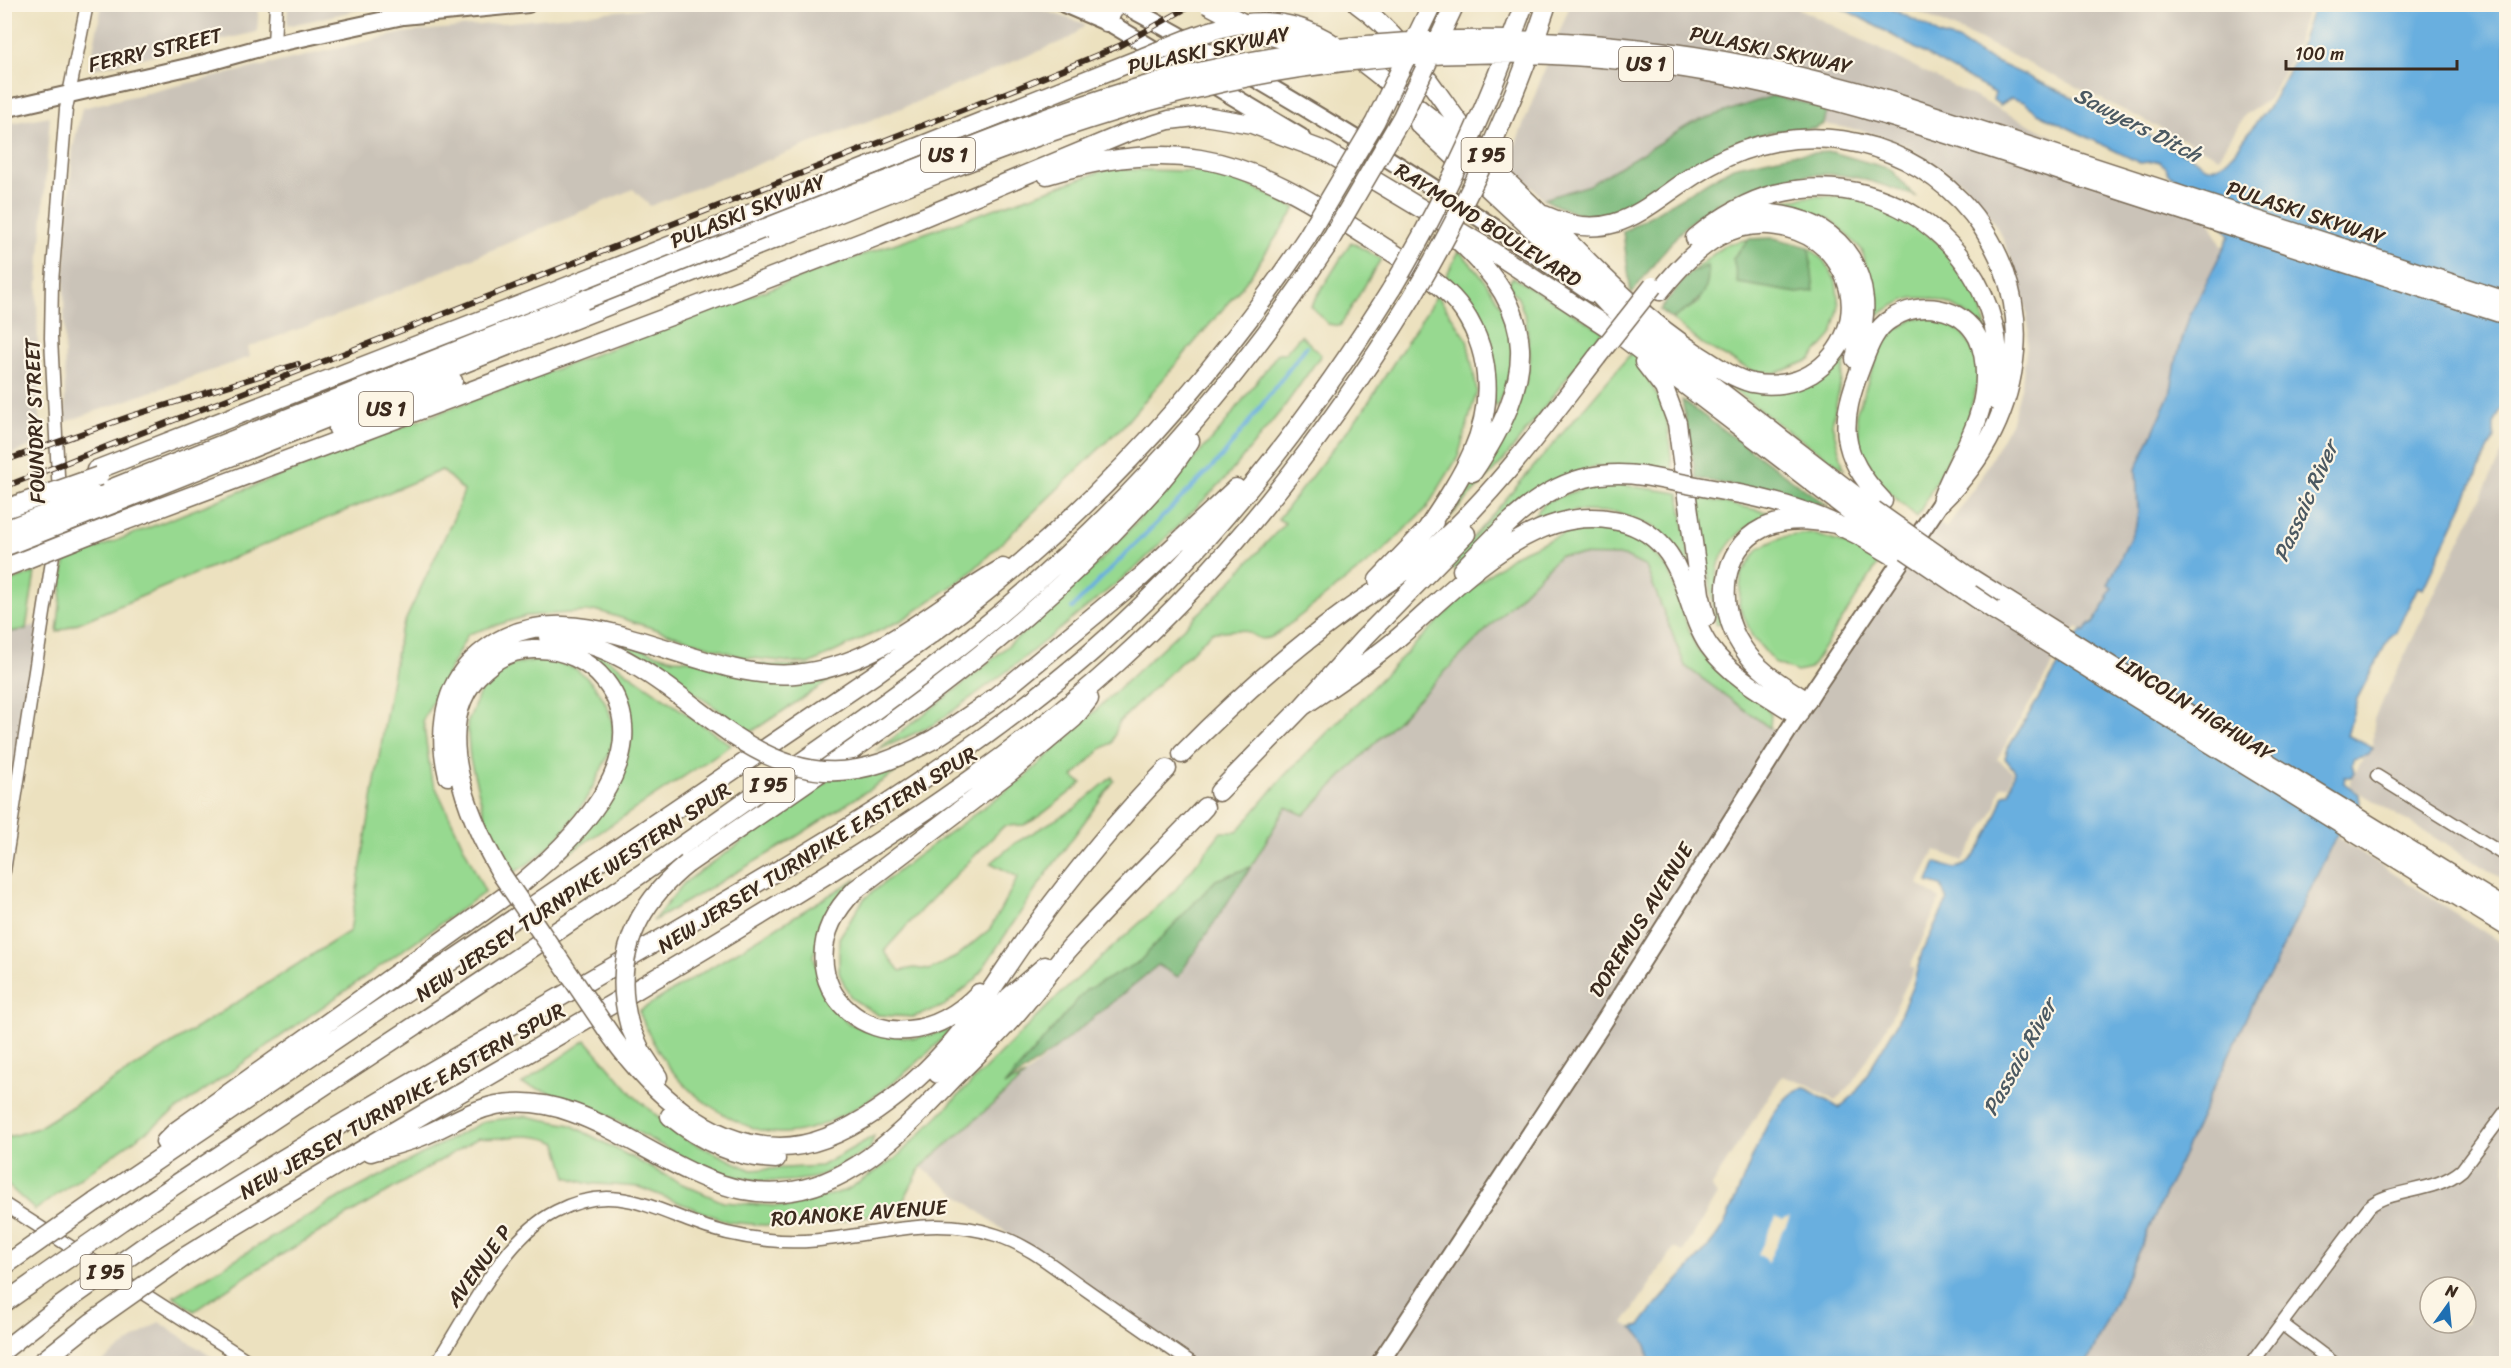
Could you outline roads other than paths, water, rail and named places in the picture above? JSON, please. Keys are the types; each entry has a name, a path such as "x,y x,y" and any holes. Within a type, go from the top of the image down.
{"highway":[{"path":"1106,22 1117,4"},
{"path":"1207,4 1264,34 1329,47 1368,66 1503,178 1602,276 1654,323 1716,366 1748,381 1761,384 1784,384 1813,372 1825,364 1839,348 1850,315 1849,289 1840,267 1831,254 1818,242 1800,232 1771,225 1740,227 1712,240 1690,256 1657,288"},
{"path":"1357,4 1375,18 1405,52 1452,116 1503,178"},
{"name":"NEW JERSEY TURNPIKE WESTERN SPUR","path":"6,1265 119,1185 874,675 975,601 1036,550 1112,478 1178,407 1250,319 1307,237 1380,113 1432,4"},
{"name":"NEW JERSEY TURNPIKE WESTERN SPUR","path":"4,1303 664,859 913,682 996,617 1076,547 1143,480 1214,402 1284,311 1325,249 1402,117 1455,4"},
{"name":"NEW JERSEY TURNPIKE EASTERN SPUR","path":"4,1350 60,1306 153,1239 276,1162 825,843 940,768 1026,705 1117,628 1199,546 1277,455 1327,388 1392,288 1430,220 1468,144 1524,4"},
{"name":"NEW JERSEY TURNPIKE EASTERN SPUR","path":"39,1364 92,1322 183,1258 344,1160 682,964 867,850 999,761 1120,661 1201,580 1278,490 1348,397 1411,299 1445,239 1485,159 1520,77 1547,4"},
{"path":"97,473 1210,30 1244,22 1292,27 1318,36 1570,264 1607,304"},
{"name":"PULASKI SKYWAY","path":"537,319 1075,107 1185,75 1329,47 1435,40 1558,40 1682,53 1764,68 1887,100 2506,302"},
{"name":"PULASKI SKYWAY","path":"603,313 777,238 991,153 1121,109 1181,93 1301,68 1365,61 1488,55 1550,56 1684,69 1746,80 1855,106 2506,315"},
{"path":"169,504 424,410 878,236 1107,140 1169,120 1204,116 1239,121 1327,152"},
{"path":"1537,212 1558,221 1582,227 1600,227 1617,223 1641,212 1721,159 1759,145 1786,139 1840,139 1865,144 1902,157 1936,179 1972,213 1993,246 2007,279 2015,313 2014,361 2006,403 1988,441 1964,480 1941,502"},
{"name":"RAYMOND BOULEVARD","path":"1327,152 1537,280 1624,338 1870,517"},
{"path":"878,236 907,228 1048,175 1112,160 1149,157 1197,159 1242,169 1286,188 1424,273 1458,304 1475,331 1486,376 1484,418 1468,463 1427,529"},
{"path":"1219,792 1303,706 1502,493 1657,288 1684,248 1739,208 1772,195 1821,189 1846,191 1879,199 1910,213 1929,225 1953,247 1978,284 1991,315 1996,336 1999,379 1988,441"},
{"path":"1347,610 1427,529 1465,485 1496,436 1515,392 1521,353 1517,323 1503,293 1472,254 1419,207"},
{"path":"1719,221 1735,216 1763,213 1795,216 1824,231 1844,251 1858,275 1864,300 1863,325 1854,362 1845,423 1850,449 1862,475 1870,517 1836,524 1802,520 1764,528 1742,545 1730,567 1725,584 1726,610 1740,644 1762,671 1803,708"},
{"name":"RAYMOND BOULEVARD","path":"1607,304 1870,517"},
{"path":"1850,396 1870,345 1880,329 1892,317 1911,309 1932,308 1950,313 1973,330 1983,354 1983,394 1971,436 1952,471 1941,502"},
{"path":"5,536 603,313"},
{"name":"US 1","path":"4,568 169,504 603,313"},
{"path":"95,503 537,319"},
{"name":"US 1","path":"5,509 97,473 337,387 537,319"},
{"path":"1624,338 1659,380 1671,404 1679,433 1702,606 1727,665"},
{"path":"1182,754 1257,681 1347,610 1409,570 1462,522 1516,462 1601,360"},
{"path":"700,1122 653,1071 630,1027 624,1004 625,960 632,934 649,902 662,886 687,864 868,741 952,678 1027,615 1085,561 1171,469 1214,402"},
{"path":"483,652 501,644 533,637 571,639 595,645 632,664 734,736 788,765 808,770 833,772 880,764 934,739 988,703 1159,562 1229,494 1277,455"},
{"path":"1428,610 1451,581 1507,524 1548,491 1593,475 1614,473 1644,476 1729,492 1782,503 1836,524"},
{"path":"1303,706 1388,646 1496,555 1529,534 1567,520 1592,517 1609,519 1642,529 1666,550 1709,646 1745,680 1803,708"},
{"name":"LINCOLN HIGHWAY","path":"1870,517 2506,909"},
{"name":"LINCOLN HIGHWAY","path":"1870,517 1994,610 2506,926"},
{"path":"1036,550 980,581 901,637 853,660 807,672 774,674 739,670 606,632 573,626 538,627 515,632 499,639 466,668 451,692 445,715 442,743 445,766 454,799 474,846 607,1039 622,1068 651,1099 672,1117 720,1147 744,1155 777,1159 819,1151 849,1139 891,1113 946,1067 1009,997 1075,941 1205,807"},
{"path":"119,1185 176,1131 508,894 545,864 586,820 600,800 618,762 622,734 621,716 611,690 599,675 575,657 560,651 526,650 509,654 495,661 474,680 464,697 459,713 456,751 464,791 497,878"},
{"path":"1004,968 964,1007 942,1022 914,1029 886,1029 860,1020 836,998 826,974 825,941 838,910 855,890 959,812 1058,732 1074,718 1120,661"},
{"path":"607,1039 678,1107 700,1122 740,1141 779,1147 807,1143 849,1126 887,1102 923,1073 965,1026 1004,968 1099,844 1129,808 1167,769"},
{"path":"344,1160 421,1137 479,1110 496,1105 531,1103 555,1107 587,1118 675,1166 717,1184 746,1191 772,1193 813,1187 852,1170 898,1134 1021,1009 1075,941"}],"main road":[{"name":"FERRY STREET","path":"4,108 403,16 528,4"},
{"name":"RAYMOND BOULEVARD","path":"1064,4 1106,22 1327,152"},
{"name":"RAYMOND BOULEVARD","path":"1122,4 1242,69 1516,241 1607,304"},
{"name":"DOREMUS AVENUE","path":"1379,1364 1603,1023 1803,708 1941,502"}],"street":[{"name":"FOUNDRY STREET","path":"4,871 57,525 60,487 51,338 51,282 66,109 87,4"},
{"path":"274,44 276,4"},
{"path":"2377,776 2506,856"},
{"path":"2251,1364 2374,1202 2434,1186 2454,1176 2462,1170 2506,1111"},
{"name":"ROANOKE AVENUE","path":"567,1206 600,1199 626,1199 652,1205 713,1230 770,1241 807,1240 928,1225 976,1229 1023,1247 1193,1364"},
{"path":"4,1204 253,1364"},
{"name":"AVENUE P","path":"436,1364 508,1253 535,1225 553,1212 567,1206"},
{"path":"2282,1324 2335,1364"}],"water":[{"name":"Passaic River","path":"1835,5 1883,5 1927,26 1939,35 1958,40 1981,55 2099,109 2209,167 2226,161 2268,109 2298,53 2314,5 2506,5 2506,398 2494,424 2494,438 2423,589 2418,587 2396,632 2389,638 2357,699 2347,735 2373,748 2368,755 2353,759 2352,765 2355,772 2352,777 2345,777 2344,783 2359,794 2360,804 2336,836 2268,978 2257,994 2087,1363 1649,1363 1645,1344 1632,1328 1640,1326 1720,1232 1763,1134 1783,1102 1794,1092 1806,1088 1839,1108 1855,1094 1894,1029 1913,985 1922,952 1947,901 1941,886 1928,882 1936,862 1952,868 1963,866 1979,850 1992,826 2004,794 2009,793 2015,771 2005,758 2008,748 2075,639 2083,630 2085,632 2090,624 2092,625 2109,598 2107,596 2112,588 2108,585 2136,525 2138,511 2136,469 2170,395 2177,357 2189,317 2230,235 2188,184 2168,174 2166,167 2158,161 2140,163 2038,113 2024,102 2011,98 2000,105 1993,100 1995,93"}],"waterway":[{"path":"1072,608 1222,457 1306,347"}],"railway":[{"path":"4,487 1018,88 1119,46 1194,4"},
{"path":"4,461 131,416 298,364"}],"water label":[{"name":"Sawyers Ditch","path":"2138,124"}]}
